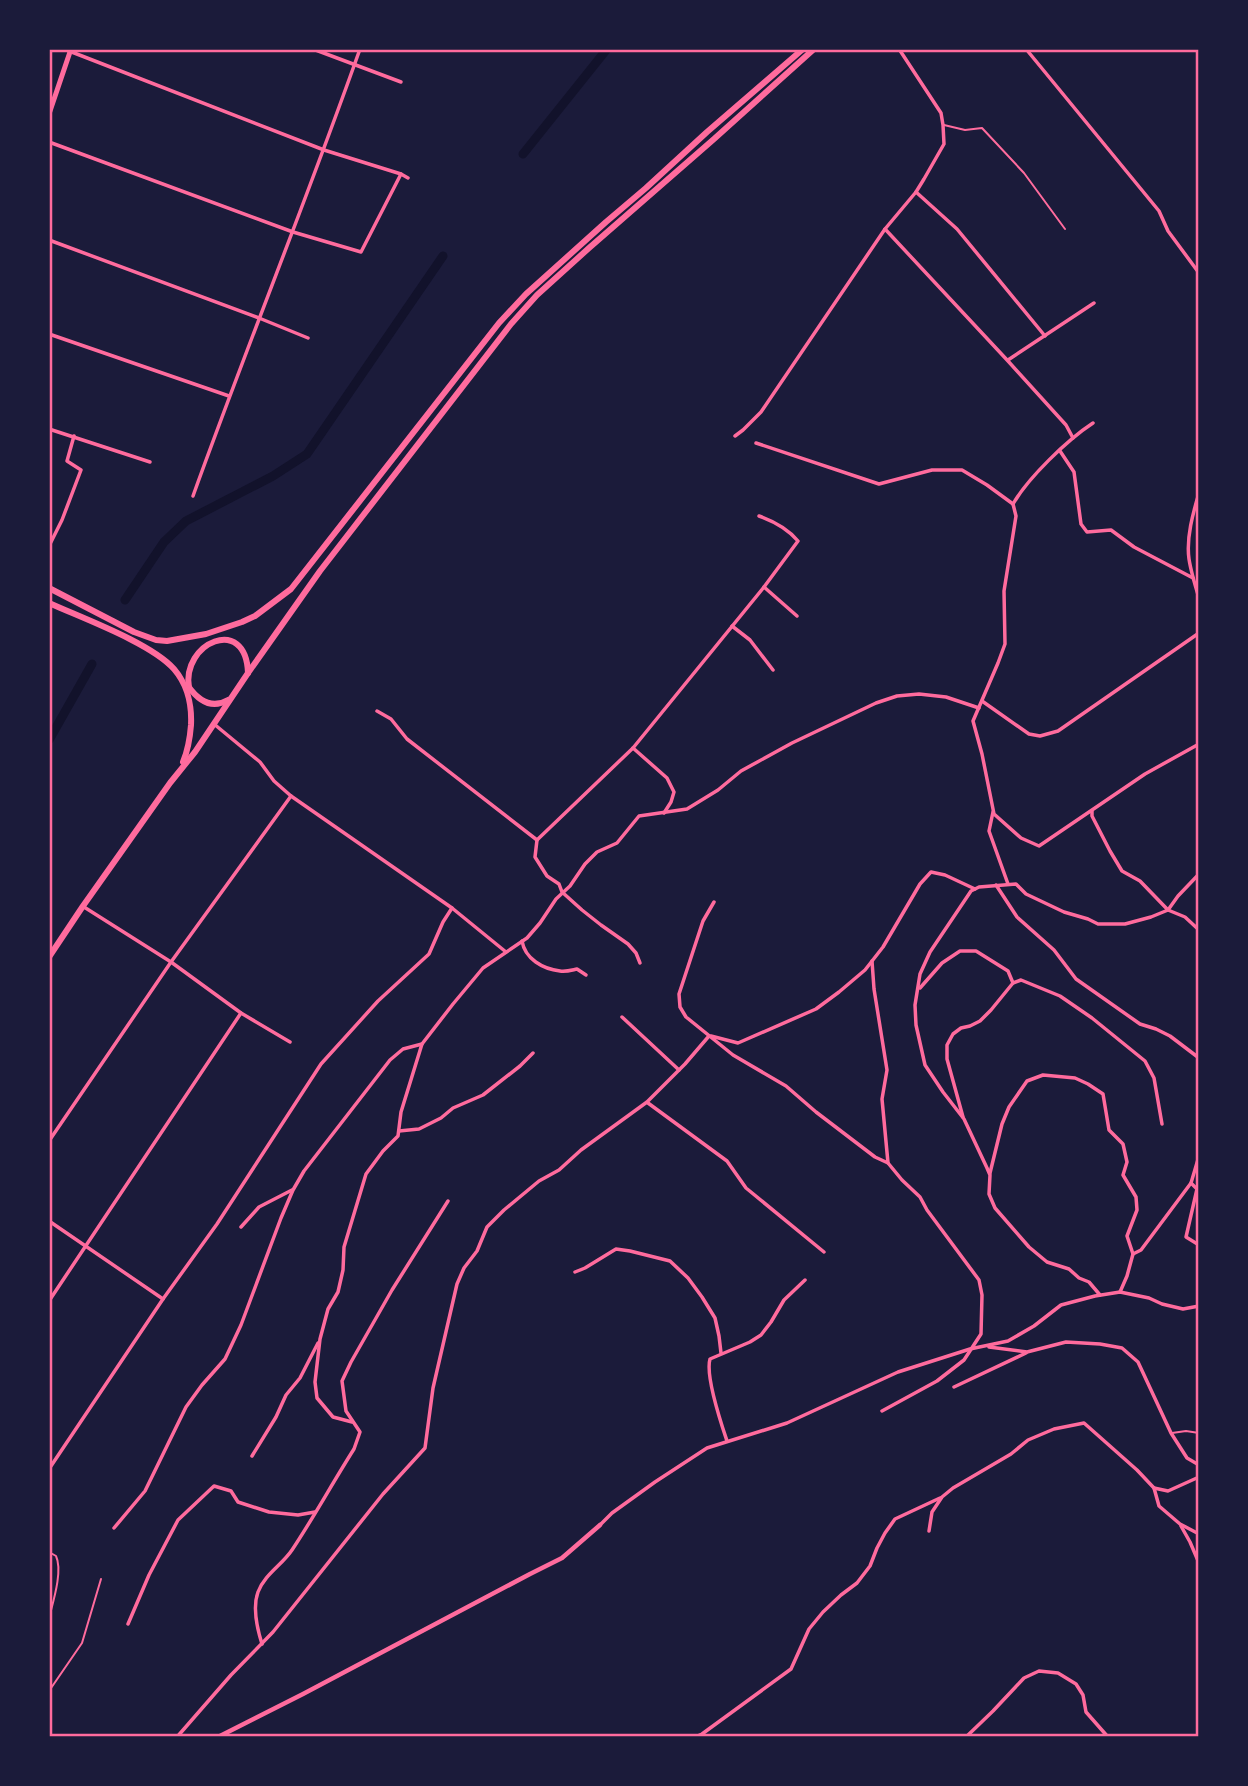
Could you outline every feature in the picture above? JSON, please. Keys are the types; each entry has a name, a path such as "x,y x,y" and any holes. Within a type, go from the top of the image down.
{"main road":[{"path":"49,588 134,632 167,641 206,634 254,616 291,589 517,303 803,49"},
{"path":"49,956 320,571 511,324 537,295 814,49"},
{"path":"49,114 68,50"},
{"path":"49,603 130,639 168,663 198,699 216,705 233,697"},
{"path":"191,753 190,708 186,687 189,674 194,660 225,628"},
{"path":"206,634 235,643 245,654 248,673"},
{"path":"209,643 228,640"}],"street":[{"path":"313,49 401,82"},
{"path":"193,496 360,49"},
{"path":"735,436 761,412 885,229 916,192 944,144 941,114 900,49"},
{"path":"1026,49 1158,211 1168,231 1199,273"},
{"path":"68,50 324,150 408,178"},
{"path":"49,142 293,232 361,252 401,174"},
{"path":"916,192 957,229 1045,336"},
{"path":"885,229 1066,425 1074,439"},
{"path":"49,240 308,338"},
{"path":"1007,360 1094,303"},
{"path":"49,334 229,397"},
{"path":"1013,505 1021,491 1060,450 1093,423"},
{"path":"49,429 149,462"},
{"path":"49,546 81,470 66,461 74,436"},
{"path":"756,443 879,484 932,470 962,470 1013,505 1016,516 1004,591 1005,644 972,721 982,754 993,810 1021,838 1039,846 1145,775 1199,744"},
{"path":"1060,450 1074,472 1081,524 1087,532 1111,530 1135,547 1194,578"},
{"path":"1199,493 1189,541 1189,557 1199,598"},
{"path":"640,963 628,944 601,925 562,892 559,884 547,876 535,857 537,841 633,748 733,626 798,541 773,522 759,516"},
{"path":"764,587 797,616"},
{"path":"733,626 750,640 773,670"},
{"path":"982,701 1029,734 1040,736 1058,731 1199,633"},
{"path":"354,1422 333,1417 317,1398 315,1382 320,1339 328,1309 338,1293 344,1247 366,1174 398,1136 401,1112 422,1044 484,968 522,941 540,923 585,864 597,852 617,843 639,816 687,808 718,790 741,771 792,743 897,695 946,697 979,708"},
{"path":"377,711 391,719 407,739 537,841"},
{"path":"214,724 260,762 274,781 291,796 452,908 506,952"},
{"path":"633,748 667,778 674,792 664,813"},
{"path":"49,1141 171,962 291,796"},
{"path":"993,810 989,831 1008,884"},
{"path":"1092,810 1122,871 1140,881 1168,910 1185,917 1199,930"},
{"path":"709,1036 738,1043 816,1009 857,977 872,961 920,884 931,872 945,875 975,889"},
{"path":"964,1119 925,1065 916,1025 915,1005 920,974 930,952 971,891 1016,884 1026,894 1098,924 1135,922 1168,910 1199,874"},
{"path":"996,885 1017,917 1054,950 1076,979 1140,1024 1170,1037 1199,1058"},
{"path":"714,902 703,922 679,994 680,1007 686,1017 733,1055 786,1086 875,1157 888,1163 920,1197 979,1280 982,1294 981,1334 964,1360 937,1381 882,1411"},
{"path":"83,906 171,962 241,1013 290,1042"},
{"path":"49,1469 163,1299 217,1224 321,1064 378,1001 429,954 452,908"},
{"path":"522,941 528,957 546,967 562,972 578,969 586,975"},
{"path":"918,990 942,963 960,951 976,951 1008,971 1013,983"},
{"path":"872,961 887,1070 883,1100 888,1163"},
{"path":"990,1175 964,1119 947,1059 947,1045 953,1034 980,1021 1013,983 1021,980 1060,996 1145,1061 1154,1078 1162,1124"},
{"path":"49,1301 241,1013"},
{"path":"622,1017 679,1070"},
{"path":"177,1737 262,1644 383,1494 425,1448 433,1388 457,1284 464,1268 477,1251 487,1227 539,1181 559,1170 647,1102 709,1036"},
{"path":"114,1528 145,1492 186,1407 225,1359 241,1325 293,1190 319,1151 390,1060 402,1049 422,1044"},
{"path":"399,1131 419,1129 441,1118 453,1108 483,1095 533,1053"},
{"path":"1100,1295 1089,1282 1069,1269 1047,1262 1029,1247 995,1208 989,1194 990,1175 1002,1124 1009,1107 1027,1081 1043,1075 1075,1078 1103,1094 1109,1130 1123,1144 1127,1162 1123,1175 1136,1197 1137,1210 1127,1236 1133,1254 1120,1292"},
{"path":"647,1102 727,1161 746,1188 824,1252"},
{"path":"1133,1254 1141,1250 1191,1183 1199,1156"},
{"path":"1191,1183 1197,1189 1186,1237 1199,1245"},
{"path":"241,1227 259,1207 293,1190"},
{"path":"262,1644 256,1615 259,1590 290,1553 354,1449 360,1432 346,1411 342,1381 392,1290 448,1201"},
{"path":"49,1221 163,1299"},
{"path":"575,1272 616,1249 670,1261 688,1278 715,1318 721,1353"},
{"path":"727,1441 716,1405 708,1365 710,1359 761,1335 784,1300 805,1280"},
{"path":"218,1737 562,1558 612,1513 707,1448 787,1423 898,1372 970,1349 1008,1341 1061,1306 1120,1292 1183,1308 1199,1306"},
{"path":"252,1456 286,1395 300,1378 320,1339"},
{"path":"954,1387 1027,1352 1066,1342 1122,1348 1138,1362 1171,1433 1187,1458 1199,1465"},
{"path":"985,1346 1027,1352"},
{"path":"695,1737 791,1669 809,1629 823,1612 857,1583 870,1566 877,1548 895,1519 942,1497 1011,1454 1028,1440 1054,1429 1084,1423 1154,1488 1159,1506 1180,1524 1199,1534"},
{"path":"1154,1488 1168,1491 1199,1477"},
{"path":"128,1624 149,1575 178,1520 214,1486 231,1491 238,1502 269,1512 298,1515 315,1512"},
{"path":"929,1531 932,1512 942,1497"},
{"path":"1180,1524 1199,1563"},
{"path":"966,1737 1024,1678 1039,1671 1058,1673 1076,1684 1083,1695 1086,1712 1108,1737"}],"lane":[{"path":"943,124 965,130 982,128 1024,173 1065,229"},
{"path":"1171,1433 1199,1433"},
{"path":"49,1552 56,1556 59,1566 49,1618"},
{"path":"49,1691 82,1643 101,1579"}],"waterway":[{"path":"523,154 607,49"},
{"path":"125,600 164,542 186,521 273,476 307,454 443,256"},
{"path":"49,740 92,664"}]}
